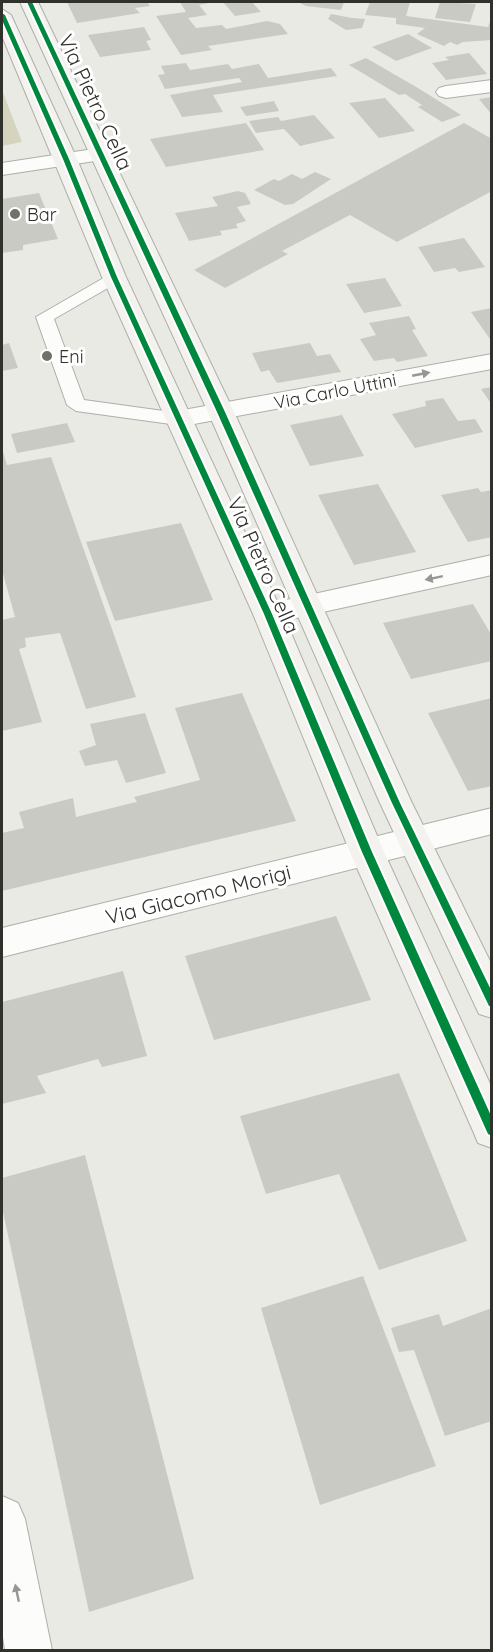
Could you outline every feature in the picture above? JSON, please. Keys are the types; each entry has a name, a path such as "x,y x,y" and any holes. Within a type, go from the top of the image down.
{"main road":[{"name":"Via Pietro Cella","path":"29,2 309,605 492,1131"},
{"name":"Via Pietro Cella","path":"2,15 66,159 114,277 268,614 392,845 492,1003"}],"street":[{"path":"446,92 492,86"},
{"path":"2,169 100,154"},
{"name":"Via Carlo Uttini","path":"178,419 492,361"},
{"path":"268,614 492,566"},
{"name":"Via Giacomo Morigi","path":"2,943 492,821"},
{"path":"2,1519 29,1650"}],"lane":[{"path":"114,277 45,317 76,405 178,419"}],"green space":[{"path":"2,90 22,142 2,146"}],"building":[{"path":"67,2 147,2 150,6 135,8 140,13 77,23"},
{"path":"180,2 215,2 199,5 207,15 188,18 196,28 222,25 226,29 267,21 280,24 288,34 208,46 212,50 181,55 156,16 186,12"},
{"path":"223,2 252,2 261,12 235,16"},
{"path":"298,2 344,2 341,10 306,6"},
{"path":"370,2 410,2 406,16 488,27 492,16 492,40 463,42 457,45 450,42 444,46 417,34 425,28 396,24 396,18 365,15"},
{"path":"440,2 476,4 470,22 435,18"},
{"path":"331,14 365,19 362,28 346,30 328,19"},
{"path":"144,27 151,40 146,41 151,50 100,57 88,35"},
{"path":"408,34 432,48 396,61 372,47"},
{"path":"469,53 487,74 446,80 432,63 449,60 445,57"},
{"path":"366,58 461,115 442,122 418,107 422,105 405,94 399,95 349,65"},
{"path":"186,63 190,70 228,64 232,69 259,64 268,78 331,68 337,76 213,95 223,112 182,117 170,95 242,82 239,78 165,89 158,75 165,74 161,66"},
{"path":"492,97 492,115 479,99"},
{"path":"385,98 415,131 379,138 349,103"},
{"path":"274,101 279,111 246,116 240,107"},
{"path":"314,115 335,138 300,146 284,129 256,133 249,121 278,117 281,121"},
{"path":"246,123 264,150 166,167 150,139"},
{"path":"464,123 492,139 492,191 397,242 350,215 282,251 288,254 225,288 194,270"},
{"path":"315,172 331,179 293,204 285,205 254,190 274,179 279,181 292,174 302,179"},
{"path":"238,191 245,193 251,204 237,207 246,221 236,224 238,228 220,231 222,235 189,241 175,213 218,206 212,197"},
{"path":"39,193 58,239 23,245 23,250 2,253 2,199"},
{"path":"464,238 485,267 459,272 455,268 434,272 418,247"},
{"path":"385,278 402,306 364,313 346,284"},
{"path":"492,308 492,342 471,312"},
{"path":"409,316 416,329 412,330 428,356 397,362 394,358 374,361 360,339 376,335 369,323"},
{"path":"9,343 18,368 2,371 2,345"},
{"path":"310,343 317,356 330,354 341,372 277,383 269,370 261,372 252,353"},
{"path":"492,387 492,405 481,389"},
{"path":"443,398 458,421 475,419 483,432 415,448 392,414 426,406 425,401"},
{"path":"342,415 364,456 310,466 290,425"},
{"path":"67,423 75,442 17,453 11,434"},
{"path":"2,448 7,465 51,457 136,697 86,709 60,633 25,638 26,647 19,649 42,722 2,731 2,620 15,617 2,570"},
{"path":"378,484 416,552 354,565 318,495"},
{"path":"478,488 481,492 492,490 492,537 468,542 441,495"},
{"path":"181,523 213,600 115,621 86,542"},
{"path":"473,604 492,636 492,661 411,679 383,623"},
{"path":"242,693 296,821 2,891 2,833 24,828 19,812 73,798 76,817 137,802 134,797 200,780 175,708"},
{"path":"492,698 492,786 468,791 428,713"},
{"path":"145,713 166,773 126,783 117,760 85,766 79,751 96,745 90,724"},
{"path":"336,916 371,1000 214,1040 185,956"},
{"path":"123,971 147,1056 102,1067 98,1059 37,1076 46,1093 2,1104 2,1002"},
{"path":"399,1073 467,1241 379,1270 339,1174 266,1194 240,1116"},
{"path":"85,1155 194,1579 89,1612 2,1207 2,1178"},
{"path":"363,1276 436,1466 320,1505 261,1308"},
{"path":"492,1308 492,1421 445,1436 414,1350 399,1352 391,1328 439,1314 443,1326"}],"cycle path":[{"path":"29,2 221,412 396,803 492,1003"},
{"path":"2,15 66,159 114,277 268,614 367,852 492,1131"}],"place":[{"name":"Bar","path":"15,214"},
{"name":"Eni","path":"47,356"}]}
